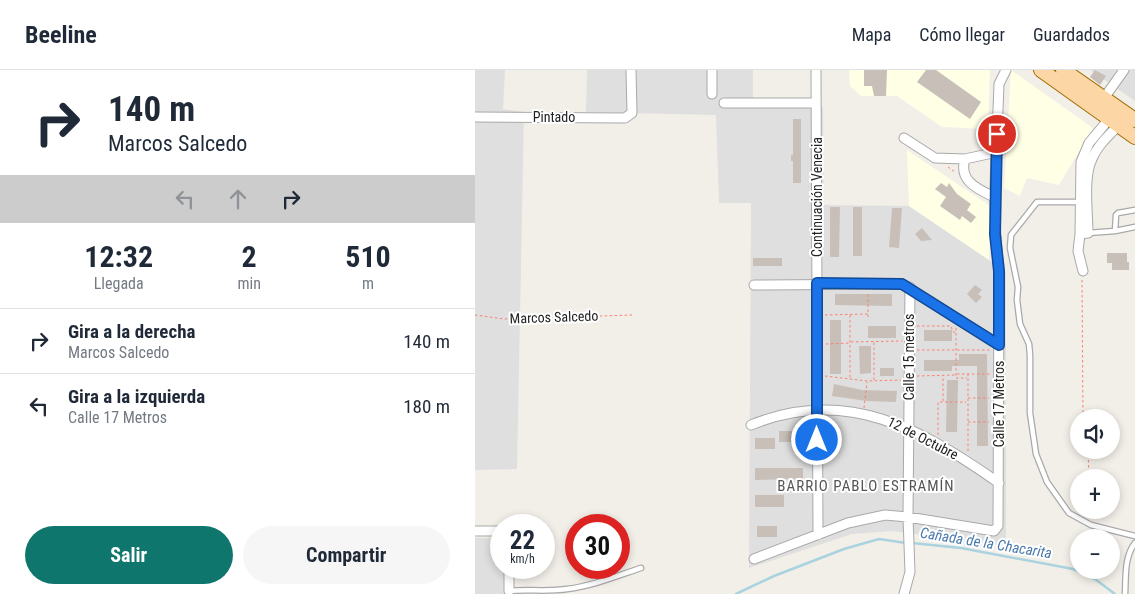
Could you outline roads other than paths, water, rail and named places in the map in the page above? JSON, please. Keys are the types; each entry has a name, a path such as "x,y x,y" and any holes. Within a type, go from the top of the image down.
{"main road":[{"path":"1041,70 1100,104 1135,120"},
{"path":"1063,70 1100,104 1114,122 1135,137"}],"street":[{"name":"Pintado","path":"475,117 625,118 632,113 631,70"},
{"path":"712,70 712,94"},
{"name":"Continuación Venecia","path":"816,70 818,535"},
{"name":"Calle 17 Metros","path":"908,516 993,531 998,526 999,271 995,234 995,197 999,84 1006,70"},
{"path":"1100,104 1124,70"},
{"path":"725,103 816,103"},
{"path":"1083,272 1078,251 1084,234 1084,202 1080,174 1084,154 1089,143 1114,122"},
{"path":"904,138 935,158 965,159 997,152"},
{"path":"965,159 963,168 966,179 976,188 995,197"},
{"path":"754,284 902,284 999,347"},
{"name":"Calle 15 metros","path":"904,594 910,572 908,516 909,287"},
{"name":"12 de Octubre","path":"751,425 781,415 817,409 845,410 881,417 909,428 938,443 999,483"},
{"path":"754,559 870,517 885,515 908,516"},
{"path":"475,531 490,531"},
{"path":"509,579 509,590"}],"lane":[{"path":"1084,202 1037,202 1011,235 1010,248 1018,287 1017,300 1020,324 1029,344 1030,413 1036,454 1047,482 1069,514 1091,525 1135,536"},
{"path":"1115,231 1117,213 1135,210"},
{"path":"1084,234 1135,227"},
{"path":"1125,594 1130,550 1135,543"},
{"path":"509,590 564,590 641,568"}],"waterway":[{"name":"Cañada de la Chacarita","path":"736,594 774,576 844,549 879,539 906,543"},
{"name":"Cañada de la Chacarita","path":"912,543 961,548 1073,569 1095,579 1115,594"}],"district":[{"name":"BARRIO PABLO ESTRAMÍN","path":"866,486"}]}
